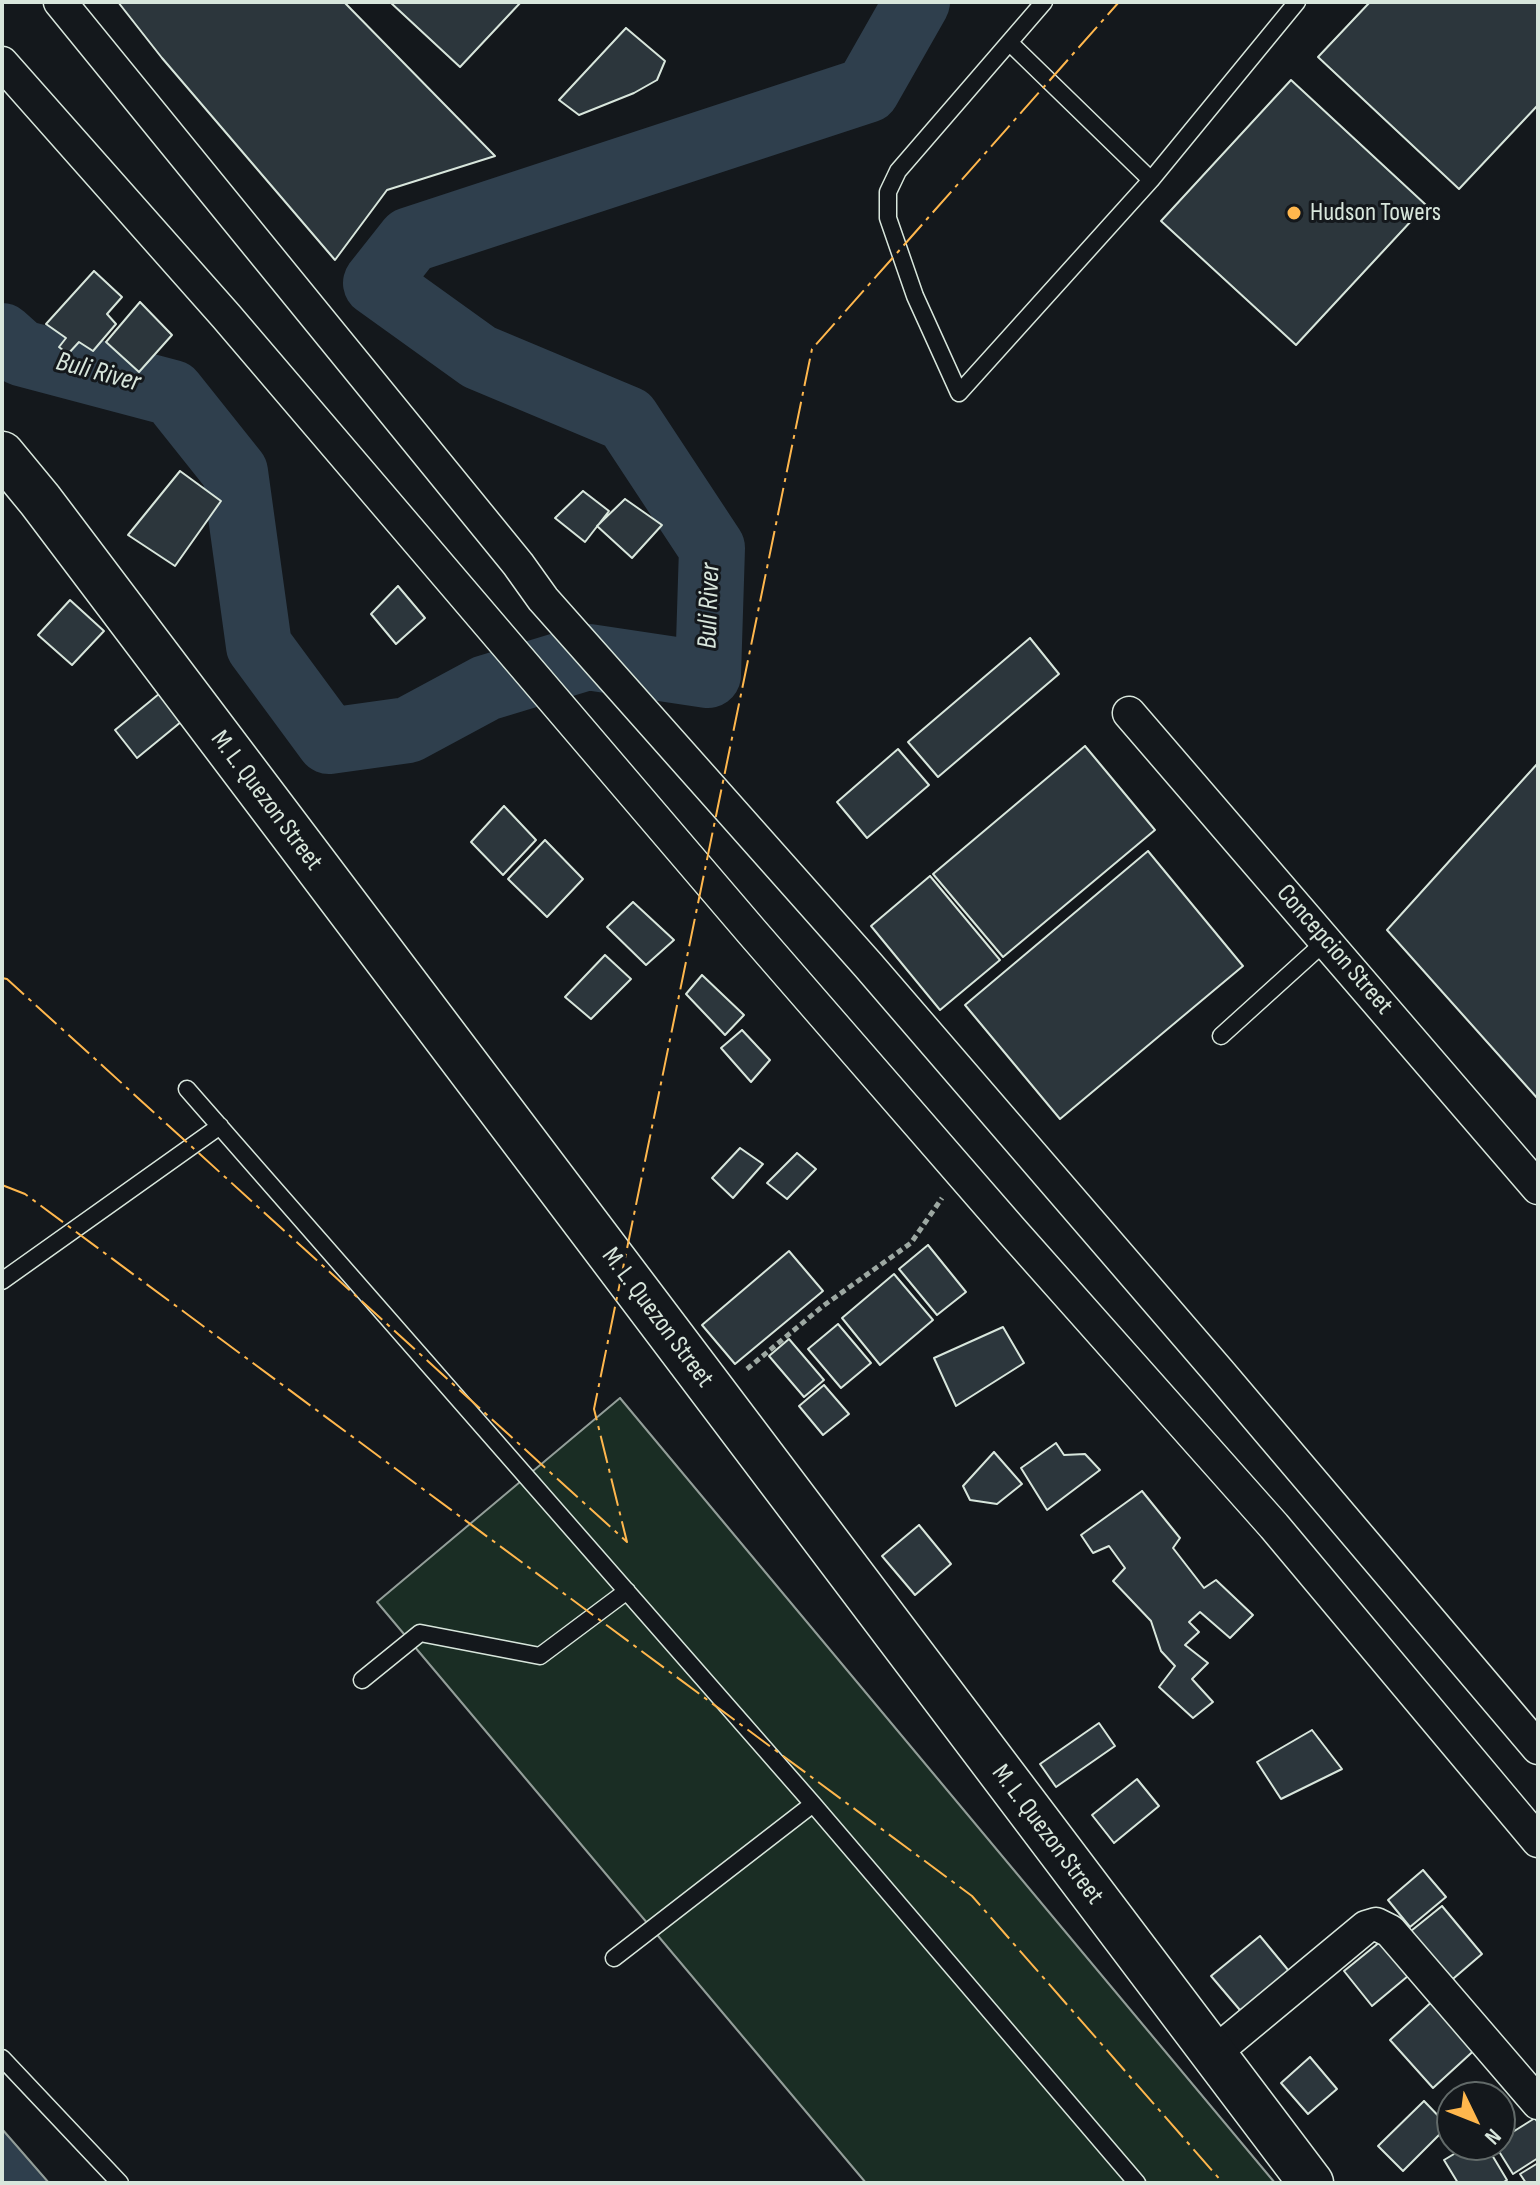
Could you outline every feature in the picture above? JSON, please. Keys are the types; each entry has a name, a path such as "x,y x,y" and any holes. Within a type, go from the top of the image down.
{"main road":[{"name":"M. L. Quezon Street","path":"2,454 40,500 1311,2183"}],"street":[{"path":"60,2 543,599 930,1036 1538,1748"},
{"path":"2,63 226,316 960,1171 1274,1526 1538,1841"},
{"name":"Concepcion Street","path":"1129,713 1538,1188"},
{"path":"1213,2054 1366,1927 1376,1924 1390,1931 1538,2103"}],"lane":[{"path":"1044,2 898,171 888,192 888,218 910,283 959,393 1151,180 1297,2"},
{"path":"1010,43 1151,180"},
{"path":"1221,1036 1326,941"},
{"path":"187,1089 813,1804 1137,2183"},
{"path":"2,1281 220,1126"},
{"path":"362,1680 420,1633 540,1656 627,1591"},
{"path":"614,1958 813,1804"},
{"path":"2,2058 120,2183"}],"path":[{"path":"715,1395 823,1306 911,1243 960,1171"}],"green space":[{"path":"620,1398 1275,2183 866,2183 377,1602"}],"water":[{"path":"2,2129 49,2183 2,2183"}],"building":[{"path":"118,2 344,2 495,156 387,190 335,260"},
{"path":"390,2 521,2 460,67"},
{"name":"Hudson Towers","path":"1370,2 1538,2 1538,105 1459,189 1318,57"},
{"path":"626,28 665,61 657,80 634,93 579,115 559,100"},
{"name":"Hudson Towers","path":"1291,80 1426,205 1296,345 1161,221"},
{"path":"94,271 122,297 107,314 116,324 93,351 79,342 68,354 59,347 66,338 46,324"},
{"path":"140,302 172,335 139,372 106,342"},
{"path":"180,471 221,501 175,566 128,535"},
{"path":"583,491 609,511 585,542 555,518"},
{"path":"625,499 662,525 632,558 597,526"},
{"path":"398,586 425,618 396,644 371,614"},
{"path":"70,600 104,631 72,665 38,635"},
{"path":"1030,638 1059,674 938,777 908,742"},
{"path":"165,689 187,717 137,758 115,730"},
{"path":"1085,746 1155,830 1003,957 933,874"},
{"path":"898,749 929,785 867,838 837,802"},
{"path":"1538,763 1538,1099 1387,930"},
{"path":"504,806 536,840 503,875 471,842"},
{"path":"545,840 583,879 547,917 508,879"},
{"path":"1148,851 1243,966 1060,1119 965,1005"},
{"path":"930,876 1000,960 940,1010 871,926"},
{"path":"633,902 674,940 646,965 607,927"},
{"path":"605,955 631,979 591,1019 565,997"},
{"path":"702,975 744,1015 725,1035 686,994"},
{"path":"742,1030 770,1060 751,1082 721,1048"},
{"path":"740,1148 763,1164 733,1198 712,1178"},
{"path":"797,1153 816,1169 787,1199 767,1183"},
{"path":"928,1245 966,1292 937,1315 899,1269"},
{"path":"789,1251 823,1291 735,1364 702,1325"},
{"path":"894,1274 933,1320 880,1365 842,1318"},
{"path":"838,1324 871,1363 841,1388 808,1349"},
{"path":"1003,1327 1024,1363 956,1406 934,1358"},
{"path":"789,1339 824,1380 804,1397 769,1356"},
{"path":"824,1385 849,1414 823,1435 799,1406"},
{"path":"1056,1443 1064,1455 1085,1454 1100,1470 1047,1510 1021,1468"},
{"path":"994,1452 1022,1484 997,1504 970,1500 963,1486"},
{"path":"1142,1491 1180,1538 1173,1548 1204,1588 1216,1580 1253,1615 1230,1638 1200,1612 1189,1622 1199,1632 1185,1645 1208,1663 1192,1679 1213,1702 1193,1718 1159,1687 1175,1666 1161,1651 1151,1621 1113,1581 1125,1568 1109,1546 1093,1553 1081,1535"},
{"path":"919,1525 951,1564 915,1595 882,1556"},
{"path":"1099,1723 1115,1746 1056,1787 1040,1764"},
{"path":"1312,1730 1342,1769 1281,1799 1257,1762"},
{"path":"1137,1779 1159,1806 1114,1843 1092,1815"},
{"path":"1423,1870 1446,1897 1410,1927 1388,1900"},
{"path":"1442,1906 1482,1954 1447,1984 1406,1935"},
{"path":"1260,1936 1293,1976 1245,2016 1211,1976"},
{"path":"1386,1937 1414,1971 1372,2006 1344,1971"},
{"path":"1437,1997 1480,2045 1441,2081 1436,2081 1433,2088 1390,2040"},
{"path":"1310,2057 1337,2089 1308,2114 1281,2083"},
{"path":"1424,2101 1436,2114 1436,2138 1403,2171 1378,2146"},
{"path":"1535,2118 1538,2123 1538,2158 1513,2174 1505,2161 1516,2161 1516,2130"},
{"path":"1445,2161 1496,2161 1507,2180 1502,2183 1458,2183"},
{"path":"1538,2163 1538,2183 1526,2183 1520,2174"}],"waterway":[{"name":"Buli River","path":"2,336 21,353 172,393 235,472 259,646 329,741 408,730 486,688 588,657 708,675 712,548 627,419 479,357 376,283 410,240 867,90 917,2"}],"power":[{"path":"2,978 7,979 627,1542 594,1409 812,349 1119,2"},
{"path":"2,1185 25,1194 972,1896 1223,2183"}],"place":[{"name":"Hudson Towers","path":"1294,213"}]}
